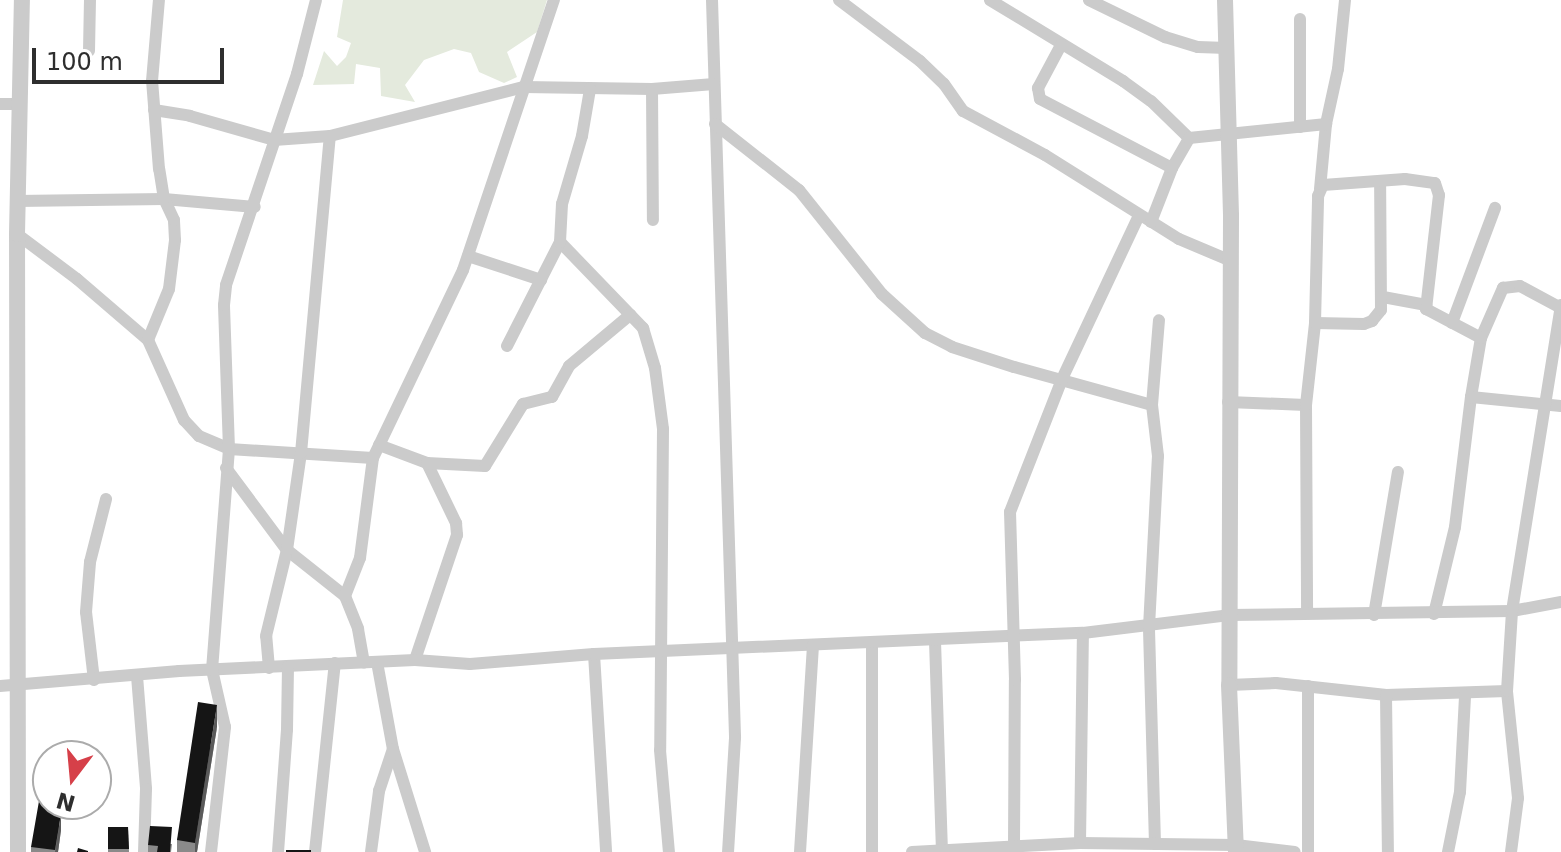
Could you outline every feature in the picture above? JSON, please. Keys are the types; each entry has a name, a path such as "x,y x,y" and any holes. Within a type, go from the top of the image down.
{"street":[{"path":"18,852 9,686 22,0"},
{"path":"89,51 90,0"},
{"path":"148,340 169,289 174,262 174,220 164,199 152,81 159,0"},
{"path":"211,852 225,727 212,670 229,449 226,285 255,207 297,74 316,0"},
{"path":"345,596 360,558 373,458 468,256 554,0"},
{"path":"712,0 735,738 728,852"},
{"path":"839,0 920,61 944,84 963,111 1045,155 1151,222 1231,261"},
{"path":"990,0 1151,101 1189,138 1229,137 1326,124"},
{"path":"1089,0 1165,37 1198,47 1227,48"},
{"path":"1307,613 1306,405 1315,323 1320,189 1326,124 1338,69 1345,0"},
{"path":"1221,1 1227,48 1229,137 1229,685 1236,849"},
{"path":"1300,19 1300,127"},
{"path":"1061,45 1038,88 1040,99 1172,168"},
{"path":"154,110 190,116 274,140 330,136 524,87 652,89 714,84"},
{"path":"507,346 560,242 562,204 582,136 590,89"},
{"path":"652,89 653,220"},
{"path":"0,104 19,104"},
{"path":"715,124 799,190 882,294 925,333 952,347 1152,405"},
{"path":"269,668 266,636 287,550 301,453 330,136"},
{"path":"1151,222 1172,168 1189,138"},
{"path":"1320,189 1328,183 1425,179 1437,185 1439,195 1426,305 1429,313 1481,338"},
{"path":"1315,323 1372,321 1381,310 1380,182"},
{"path":"17,201 164,199 255,207"},
{"path":"1452,323 1495,208"},
{"path":"1014,846 1010,512 1062,379 1139,215"},
{"path":"17,234 77,279 148,340 184,420 199,436 229,449 373,458"},
{"path":"560,242 643,328 655,368 663,429 659,652 662,798 669,852"},
{"path":"468,256 541,280"},
{"path":"1434,614 1455,527 1481,338 1503,288 1520,286 1561,307 1512,611 1507,691 1518,798 1511,852"},
{"path":"1383,297 1426,305"},
{"path":"379,445 427,463 485,466 523,404 552,397 569,366 630,315"},
{"path":"1151,847 1149,627 1158,456 1152,405 1159,320"},
{"path":"1471,397 1561,406"},
{"path":"1228,402 1306,405"},
{"path":"415,660 457,535 456,523 427,463"},
{"path":"226,468 287,550 345,596 358,629 364,662"},
{"path":"1374,615 1398,472"},
{"path":"94,680 86,612 90,562 106,499"},
{"path":"9,686 335,663 415,660 470,664 594,654 1083,633 1229,615 1512,611 1561,602"},
{"path":"1080,843 1083,633"},
{"path":"935,641 942,849"},
{"path":"872,642 872,852"},
{"path":"800,852 813,645"},
{"path":"594,654 606,852"},
{"path":"377,662 393,749 425,852"},
{"path":"315,852 335,663"},
{"path":"278,852 287,730 288,667"},
{"path":"137,676 146,789 144,852"},
{"path":"1229,685 1308,686 1386,695 1465,695 1507,691"},
{"path":"1308,686 1308,852"},
{"path":"1386,695 1388,852"},
{"path":"1448,852 1460,792 1465,695"},
{"path":"371,852 379,791 393,749"},
{"path":"912,852 1014,846 1048,848 1080,843 1295,852"}],"shaded area":[{"path":"343,0 547,0 537,32 507,52 517,77 504,83 479,72 471,53 454,49 424,60 405,85 415,102 381,96 380,68 356,64 354,84 313,85 324,51 337,66 346,57 351,43 337,37"}],"building":[{"path":"198,702 217,705 195,843 177,840"},
{"path":"36,820 60,820 55,850 31,847"},
{"path":"150,826 172,827 170,852 157,852 158,846 148,845"},
{"path":"108,827 128,827 129,849 108,849"},
{"path":"311,850 311,852 286,852"}]}
